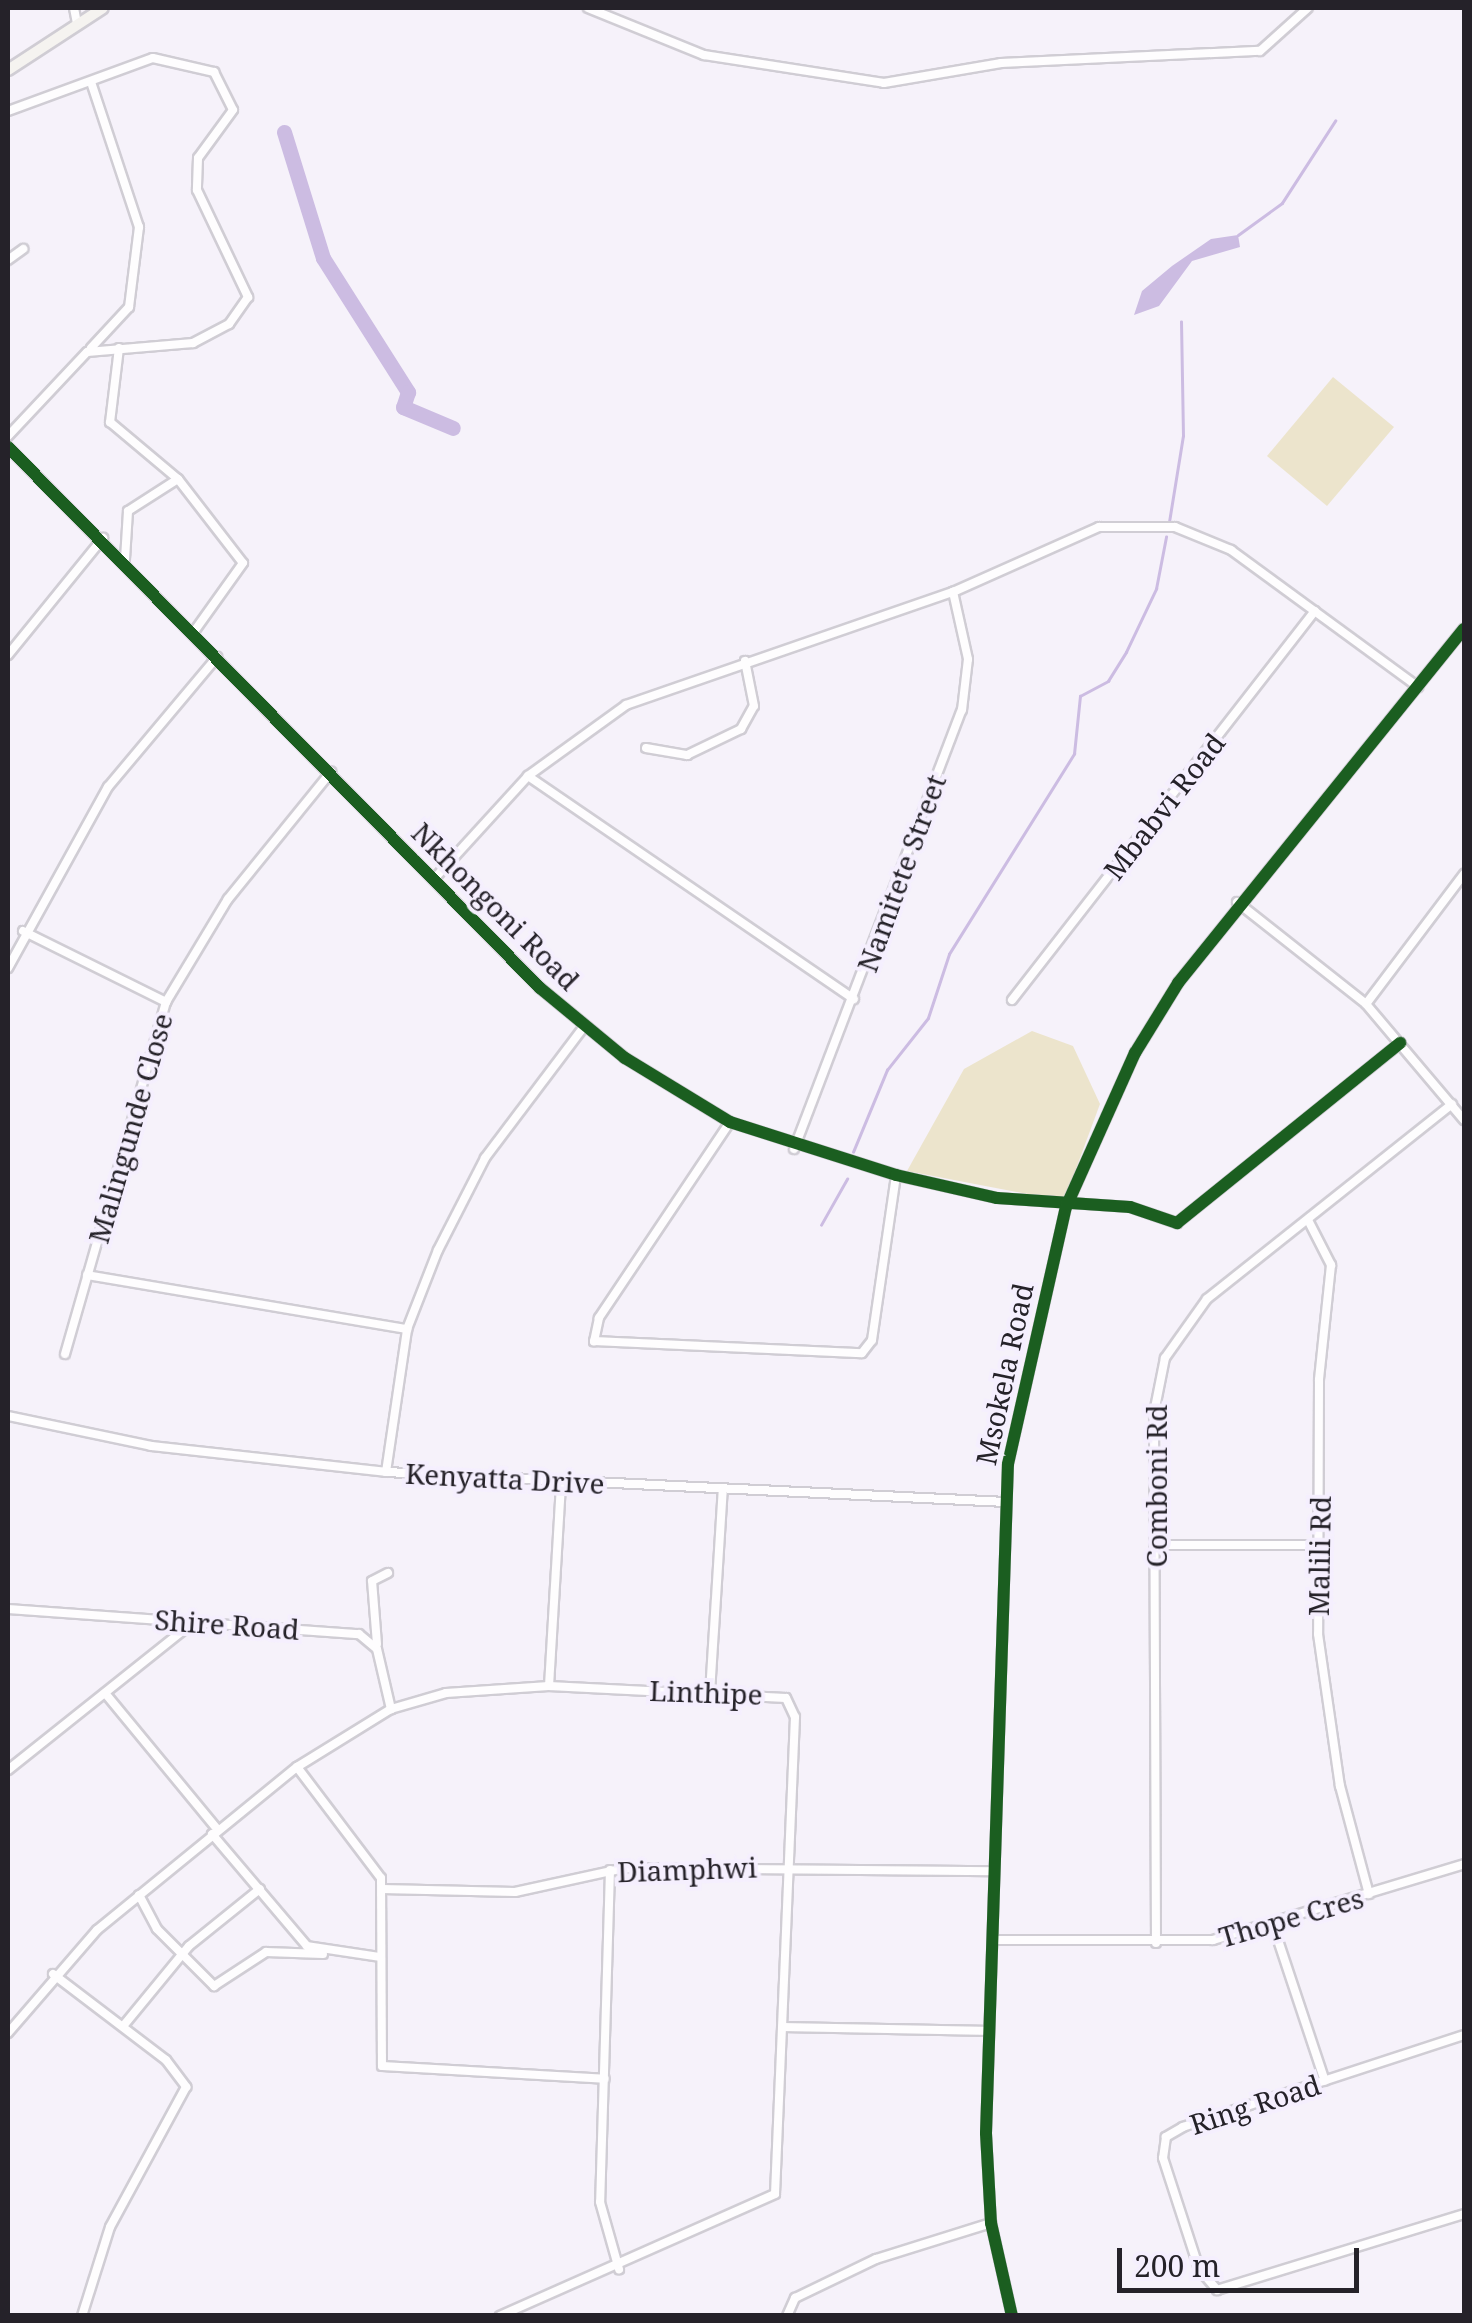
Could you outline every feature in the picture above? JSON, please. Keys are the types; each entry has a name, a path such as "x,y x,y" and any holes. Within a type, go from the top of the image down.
{"main road":[{"path":"8,70 103,8"}],"street":[{"path":"74,8 77,24"},
{"path":"588,8 704,56 884,82 1001,64 1260,52 1308,8"},
{"path":"8,111 166,58 214,72 234,100 202,150 196,178 245,286 244,307 193,343 87,352"},
{"path":"8,436 129,307 139,228 91,82"},
{"path":"8,260 23,249"},
{"path":"119,348 110,422 178,479 243,563 193,633"},
{"name":"Nkhongoni Road","path":"8,446 583,1028 730,1122 794,1149 896,1175 1066,1207 1119,1206 1177,1223 1400,1043"},
{"path":"125,562 128,512 178,479"},
{"path":"434,880 528,776 626,705 954,592 1066,536 1159,525 1231,550 1418,687"},
{"path":"8,656 103,538"},
{"name":"Namitete Street","path":"794,1149 854,999 966,692 966,628 954,592"},
{"name":"Mbabvi Road","path":"1012,1000 1315,611"},
{"name":"Msokela Road","path":"1012,2316 991,2223 989,2031 1006,1502 1010,1443 1066,1207 1135,1053 1237,902 1464,629"},
{"path":"8,968 23,931 118,770 217,658"},
{"path":"646,748 687,754 741,729 754,706 745,661"},
{"name":"Malingunde Close","path":"64,1354 166,1002 228,898 331,772"},
{"path":"528,776 854,999"},
{"path":"1366,1004 1464,874"},
{"path":"1237,902 1366,1004 1464,1120"},
{"path":"23,931 166,1002"},
{"path":"386,1472 408,1329 485,1158 583,1028"},
{"name":"Comboni Rd","path":"1156,1943 1154,1413 1170,1345 1207,1298 1452,1104"},
{"path":"730,1122 599,1318 594,1342 862,1353 872,1340 896,1175"},
{"name":"Malili Rd","path":"1308,1220 1331,1265 1320,1380 1326,1693 1369,1894"},
{"path":"87,1276 408,1329"},
{"name":"Kenyatta Drive","path":"8,1416 151,1446 386,1472 1006,1502"},
{"path":"549,1686 561,1482"},
{"path":"710,1693 723,1489"},
{"path":"1156,1544 1321,1545"},
{"path":"388,1574 372,1581 377,1649 391,1710"},
{"name":"Shire Road","path":"8,1608 351,1632 377,1649"},
{"path":"8,1770 194,1622"},
{"name":"Linthipe","path":"8,2032 53,1974 139,1895 297,1767 391,1710 446,1693 549,1686 780,1695 794,1709 786,2027 771,2200 619,2269 500,2316"},
{"path":"105,1693 260,1889 323,1954"},
{"path":"297,1767 368,1855 382,1890 382,2066 605,2079"},
{"name":"Thope Cres","path":"992,1940 1156,1943 1273,1925 1464,1864"},
{"name":"Diamphwi","path":"382,1890 516,1892 610,1870 790,1867 995,1871"},
{"path":"610,1870 601,2216 619,2269"},
{"path":"124,2025 182,1956 260,1889"},
{"path":"139,1895 182,1956 219,1987 266,1952 380,1957"},
{"path":"1273,1925 1325,2081"},
{"path":"53,1974 124,2025 186,2086 110,2227 82,2316"},
{"path":"786,2027 989,2031"},
{"name":"Ring Road","path":"1464,2036 1166,2138 1163,2158 1210,2286 1236,2289 1464,2214"},
{"path":"787,2316 795,2298 876,2259 991,2223"}],"shaded area":[{"path":"1238,235 1240,247 1192,261 1159,306 1134,315 1142,291 1172,266 1211,239"},
{"path":"1333,377 1394,427 1327,506 1267,456"},
{"path":"1032,1031 1073,1046 1100,1104 1064,1201 907,1171 964,1069"}],"waterway":[{"path":"1238,235 1282,203 1335,121"},
{"path":"284,132 323,258 408,392 403,407 453,428"},
{"path":"1169,522 1183,436 1181,322"},
{"path":"853,1152 887,1070 928,1018 949,954 1074,754 1080,696 1108,681 1126,652 1156,589 1166,537"},
{"path":"821,1225 847,1179"}],"cycle path":[{"path":"8,447 540,988 625,1058 730,1122 896,1175 997,1198 1130,1207 1177,1223 1400,1043"},
{"path":"1012,2316 991,2223 986,2133 1008,1464 1066,1207 1135,1053 1178,983 1464,629"}]}
